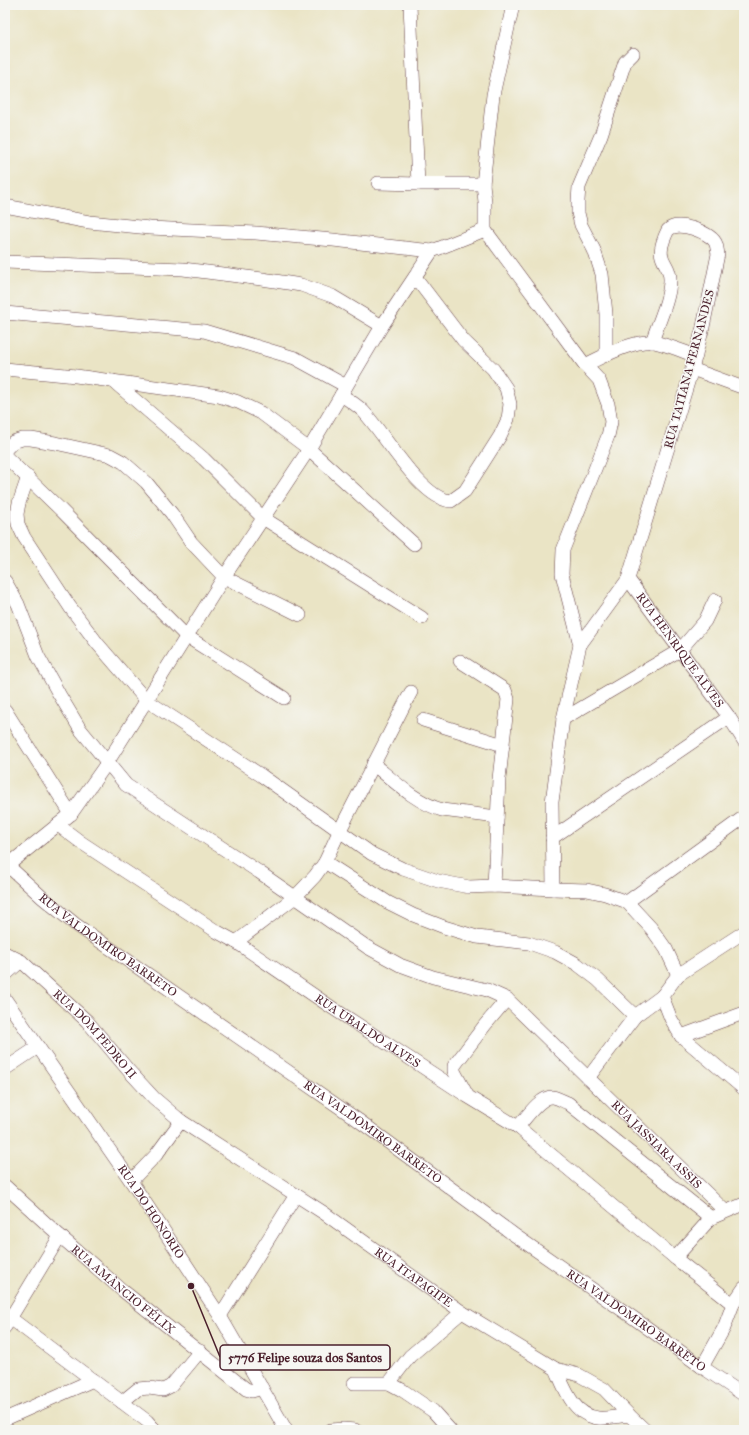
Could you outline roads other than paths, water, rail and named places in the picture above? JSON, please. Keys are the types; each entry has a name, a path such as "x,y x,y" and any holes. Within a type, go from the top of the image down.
{"street":[{"path":"410,5 418,184"},
{"path":"513,5 493,95 483,184 485,230 586,365 599,380 608,404 611,422 608,436 564,550 562,574 580,645 562,719 552,802 553,890"},
{"path":"606,354 606,314 602,274 594,250 581,225 578,213 579,187 601,135 625,62 633,54"},
{"path":"378,183 483,184"},
{"path":"5,206 97,222 150,228 256,233 432,251 485,230"},
{"name":"RUA TATIANA FERNANDES","path":"580,645 628,579 704,327 718,254 715,242 709,235 686,226 675,227 668,230 664,239 661,257 670,278 669,291 652,342"},
{"path":"6,866 58,826 71,814 106,762 224,577 309,449 382,326 432,251"},
{"path":"5,262 183,269 301,285 332,296 382,326"},
{"path":"5,313 204,331 295,358 344,390 351,401 363,412 421,484 439,498 451,501 465,491 500,436 508,419 510,404 506,388 493,368 463,340 415,277"},
{"path":"586,365 606,354 631,345 652,342 696,356"},
{"path":"5,369 76,376 219,396 238,402 261,413 309,449 414,544"},
{"path":"692,369 744,388"},
{"path":"113,381 204,459 263,518 422,618"},
{"path":"284,698 186,636 28,477 6,457 6,449 13,442 22,439 30,439 110,455 123,462 146,482 172,514 191,542 224,577 300,615"},
{"path":"28,477 18,502 17,514 18,524 24,537 70,607 96,643 146,700 262,776 372,854 403,869 438,881 469,887 494,886 553,890 587,890 605,894 627,902 651,928 666,949 678,975"},
{"name":"RUA HENRIQUE ALVES","path":"628,579 729,717 744,741"},
{"path":"5,581 18,604 38,656 59,694 80,729 126,785 295,897 367,947 400,964 433,977 486,990 507,998 454,1066 454,1071 467,1096"},
{"path":"562,719 680,650 706,621 715,600"},
{"path":"460,661 505,690 508,699 496,817 494,886"},
{"path":"236,942 295,897 315,876 325,862 373,764 412,692"},
{"path":"5,710 71,814"},
{"path":"552,838 729,717"},
{"path":"423,720 503,745"},
{"path":"373,764 413,796 434,808 496,817"},
{"path":"627,902 744,817"},
{"name":"RUA UBALDO ALVES","path":"58,826 236,942 331,1007 467,1096 518,1127 733,1304"},
{"path":"325,862 387,902 413,915 444,927 477,937 529,943 555,952 577,964 598,980 635,1016"},
{"name":"RUA VALDOMIRO BARRETO","path":"6,866 75,924 358,1120 513,1234 744,1395"},
{"path":"588,1078 635,1016 662,996 678,975 744,932"},
{"name":"RUA DOM PEDRO II","path":"5,953 21,960 87,1021 154,1098 181,1121"},
{"path":"5,975 21,960"},
{"path":"662,996 671,1019 681,1036 744,1089"},
{"name":"RUA JASSIARA ASSIS","path":"507,998 724,1211"},
{"name":"RUA DO HONORIO","path":"5,999 131,1181 220,1316 286,1430"},
{"path":"681,1036 744,1013"},
{"path":"5,1068 38,1047"},
{"path":"518,1127 536,1106 544,1100 551,1097 568,1103 711,1218"},
{"path":"131,1181 156,1156 181,1121"},
{"name":"RUA ITAPAGIPE","path":"181,1121 324,1213 462,1312 556,1369 579,1375 592,1381 604,1389 645,1430"},
{"name":"RUA AMÂNCIO FÉLIX","path":"5,1186 122,1290 246,1388 252,1391 262,1388"},
{"path":"220,1316 296,1195"},
{"path":"671,1254 711,1218 724,1211 744,1204"},
{"path":"60,1236 7,1320 93,1380 147,1421 156,1430"},
{"path":"702,1367 722,1334 733,1304 744,1288"},
{"path":"388,1383 410,1356 462,1312"},
{"path":"122,1402 138,1389 149,1388 164,1390 171,1386 200,1351"},
{"path":"226,1372 244,1358"},
{"path":"556,1369 571,1401 586,1415 599,1418 629,1415"},
{"path":"5,1419 93,1380"},
{"path":"354,1383 388,1383 402,1390 433,1411 450,1430"},
{"path":"331,1430 355,1430"}],"place":[{"name":"5776 Felipe souza dos Santos","path":"191,1286"}]}
